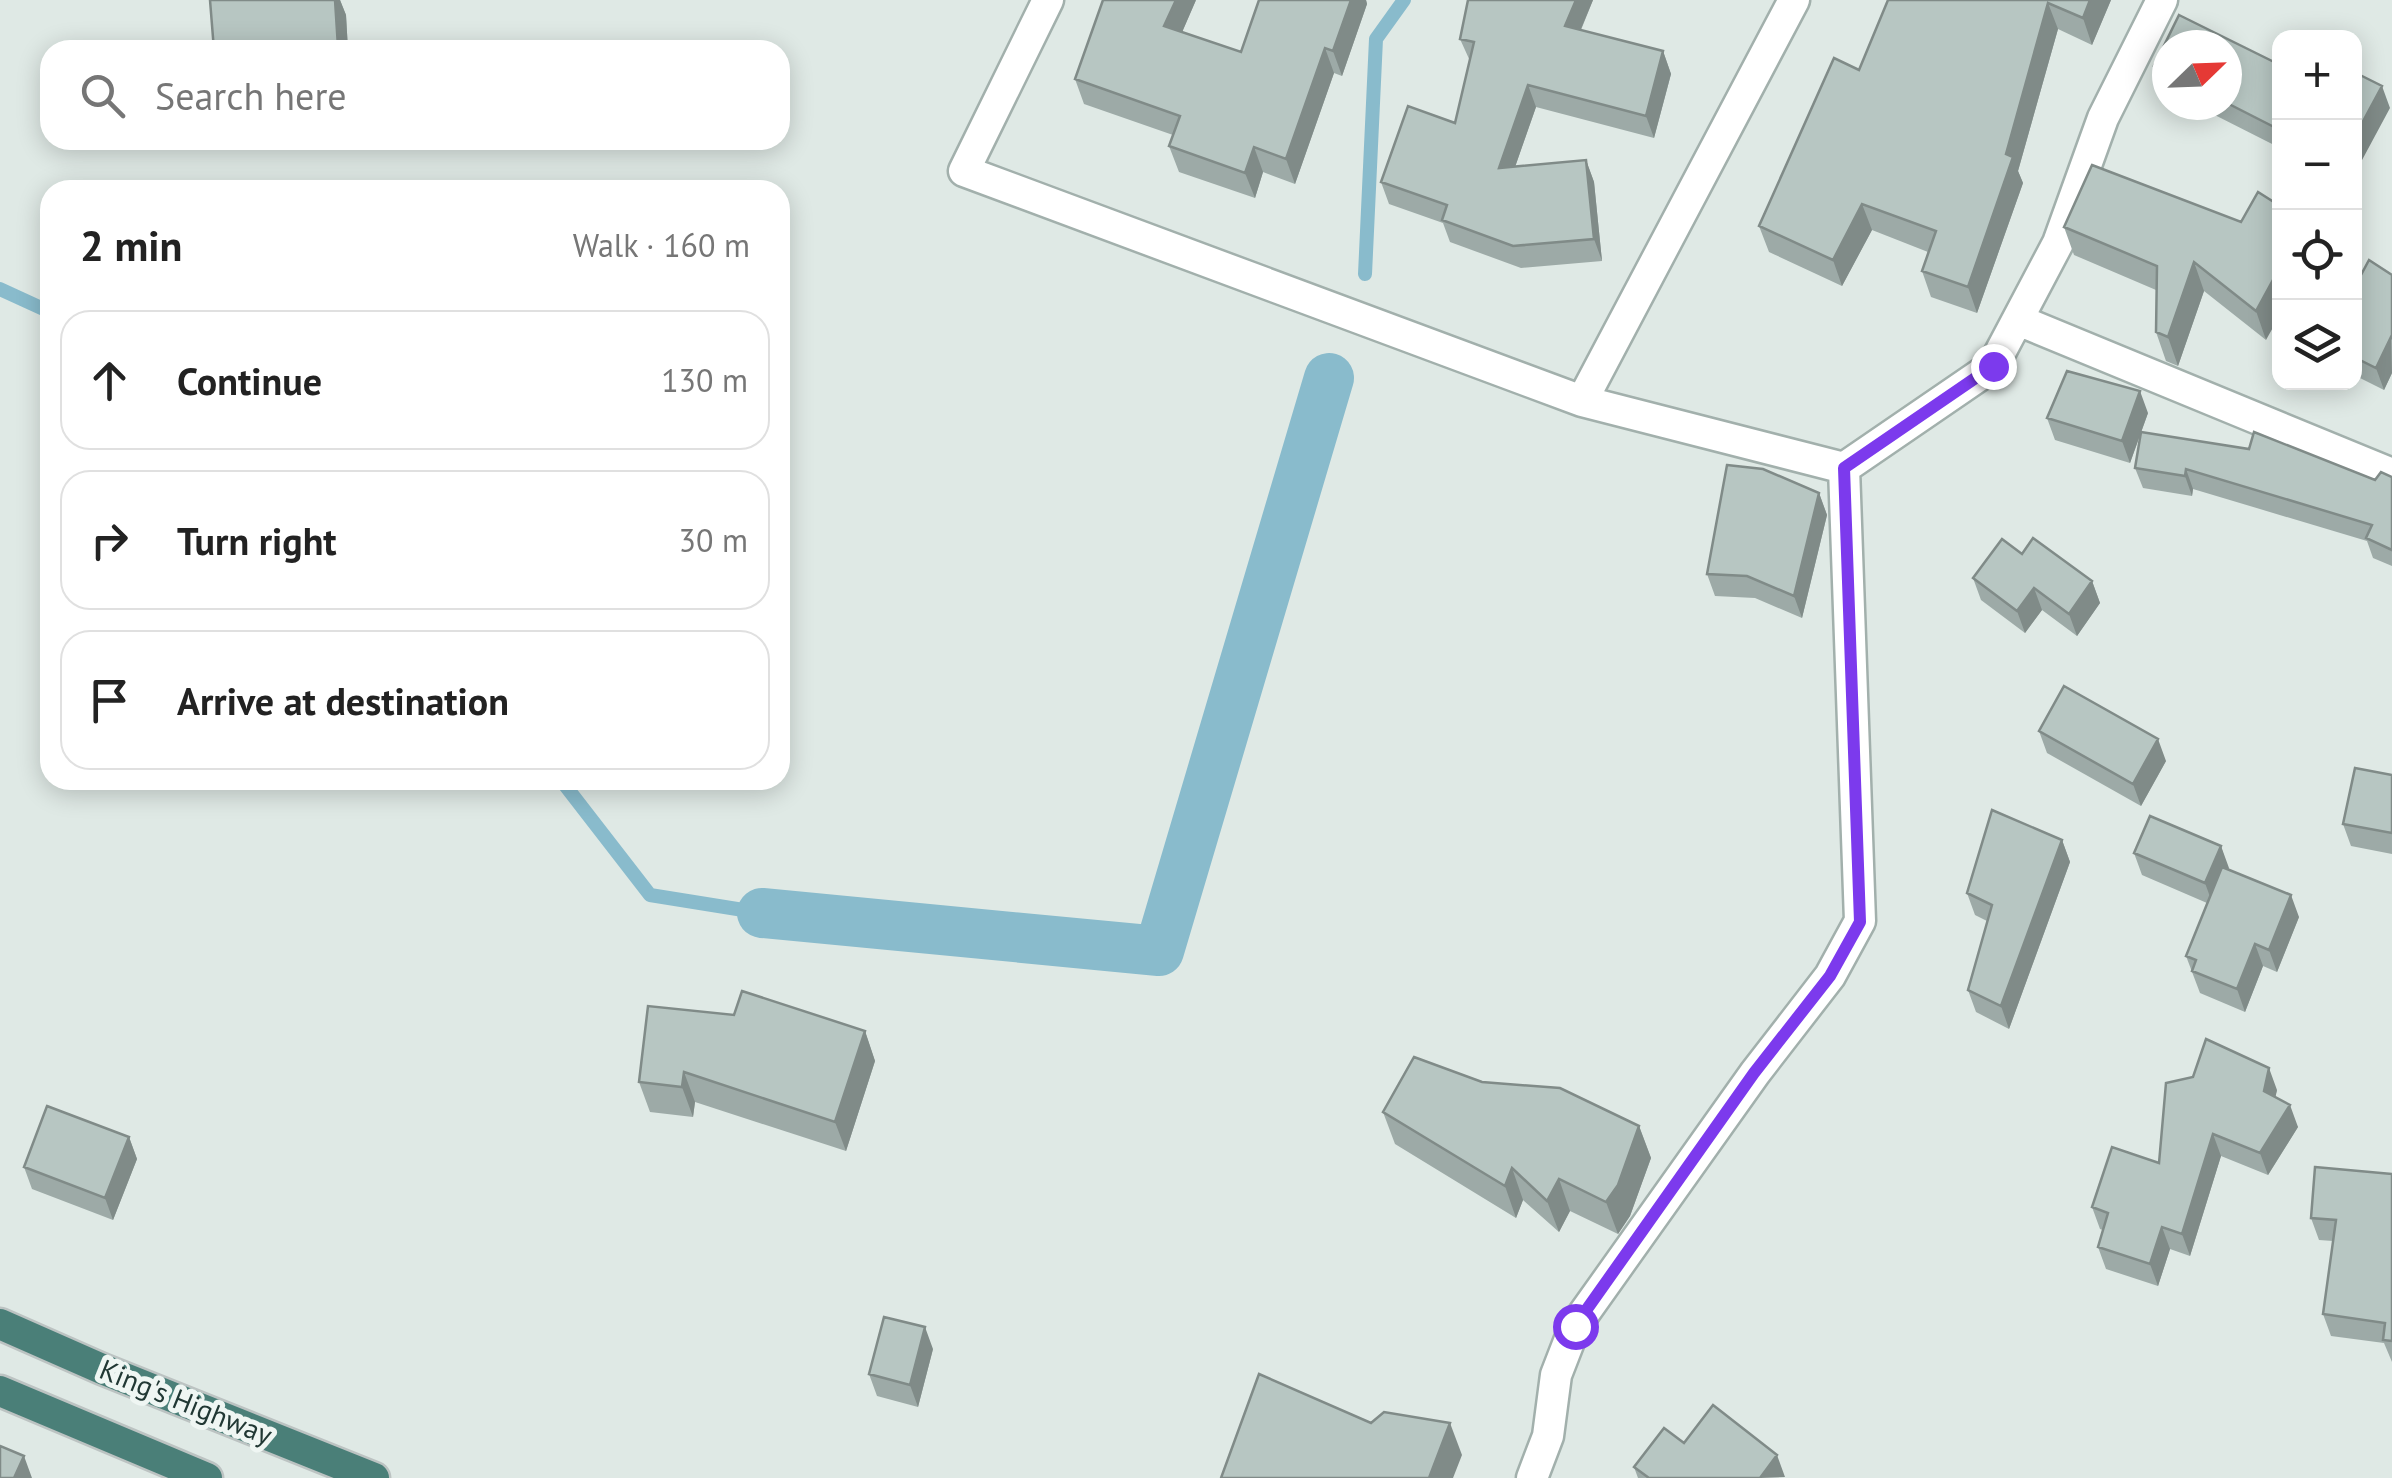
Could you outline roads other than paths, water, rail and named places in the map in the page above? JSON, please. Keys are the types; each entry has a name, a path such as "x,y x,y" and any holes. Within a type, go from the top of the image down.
{"highway":[{"name":"King's Highway","path":"0,1324 374,1478"},
{"path":"0,1391 207,1478"}],"street":[{"path":"1048,0 964,170 1582,401 1844,468 1993,366 2058,243 2103,118 2162,0"},
{"path":"1582,401 1794,0"},
{"path":"2018,320 2392,474"},
{"path":"1532,1478 1548,1436 1556,1375 1575,1326 1754,1073 1830,976 1860,922 1844,468"}],"waterway":[{"path":"1365,274 1376,39 1404,0"},
{"path":"0,289 40,307"},
{"path":"762,913 1159,951 1329,378"},
{"path":"569,790 650,895 762,913"}]}
